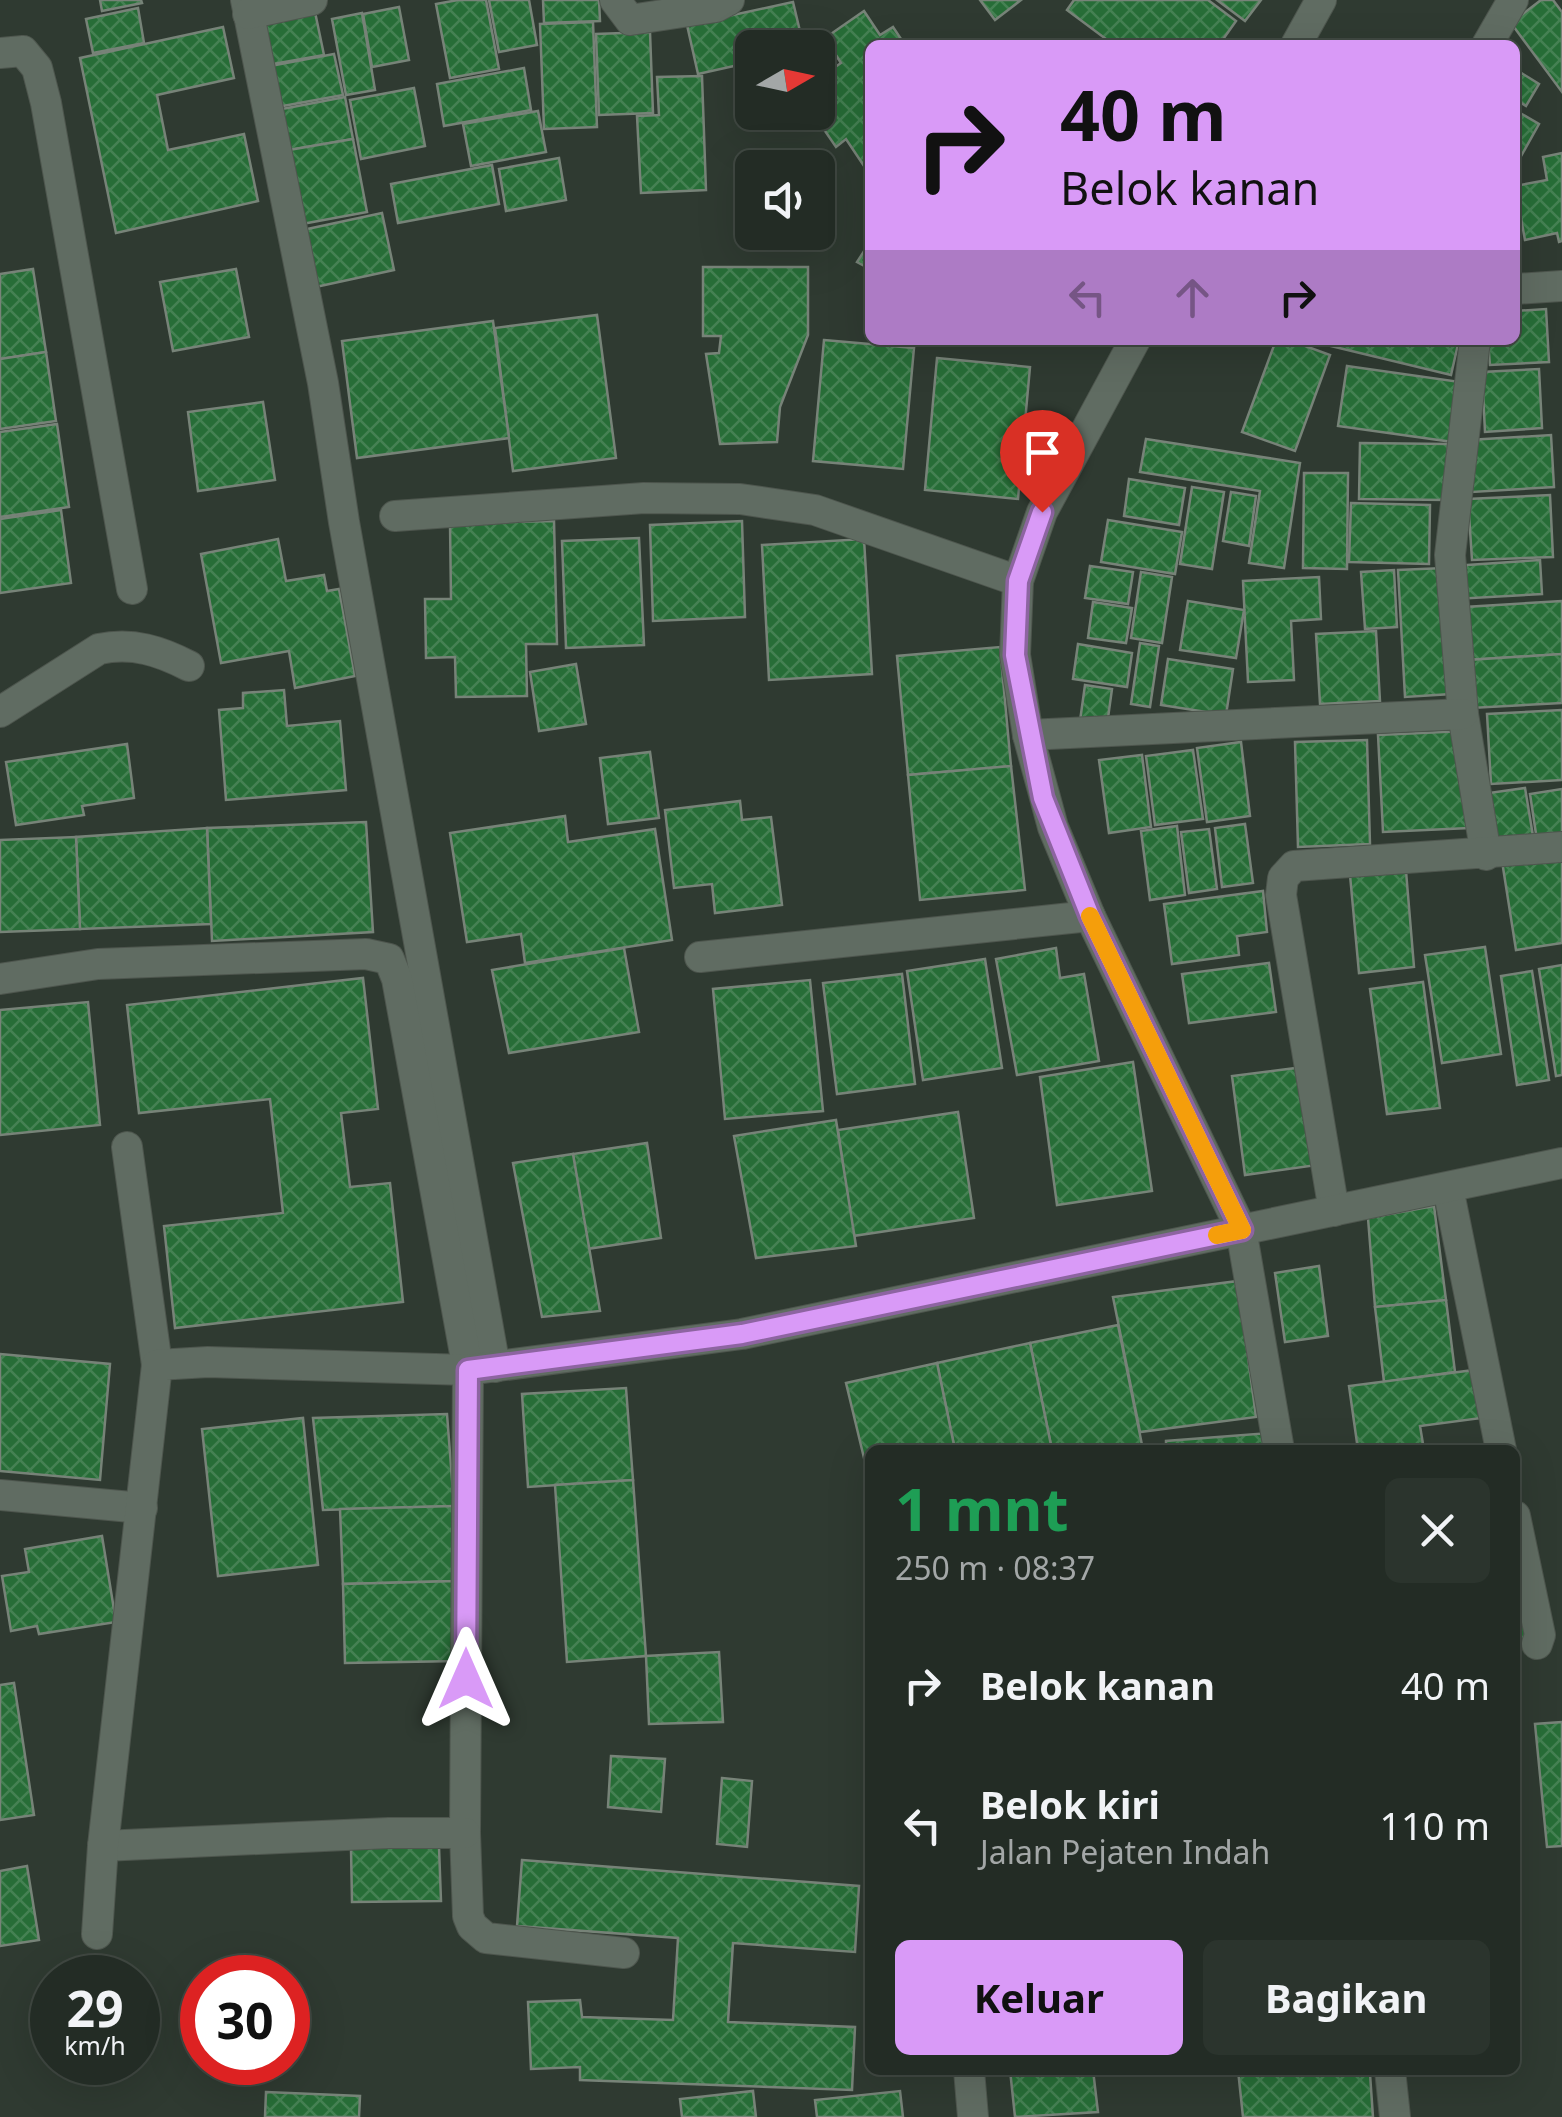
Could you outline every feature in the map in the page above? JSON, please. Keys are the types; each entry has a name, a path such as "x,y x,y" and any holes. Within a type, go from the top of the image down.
{"street":[{"path":"312,0 247,7 323,383 481,1368 465,1833 468,1916 478,1934 486,1938 624,1953"},
{"path":"615,0 630,20 716,7 730,0"},
{"path":"1299,40 1321,0"},
{"path":"1490,40 1513,0"},
{"path":"0,54 23,51 37,68 42,86 132,588"},
{"path":"1520,289 1562,286"},
{"path":"1133,345 1042,512 1018,581 1015,655 1028,735 1053,827 1090,916 1242,1230 1278,1445"},
{"path":"1474,345 1450,555 1463,714 1486,855"},
{"path":"395,516 644,498 740,499 815,510 1018,581"},
{"path":"0,712 99,649 114,646 159,651 189,666"},
{"path":"1028,735 1463,714"},
{"path":"1334,1211 1281,895 1284,878 1294,866 1562,847"},
{"path":"700,957 1090,916"},
{"path":"0,979 98,964 366,954 389,958 481,1368"},
{"path":"97,1934 157,1365 128,1147"},
{"path":"157,1365 208,1362 481,1368 742,1334 1562,1163"},
{"path":"1448,1188 1500,1445"},
{"path":"0,1495 142,1508"},
{"path":"1520,1540 1540,1635 1537,1644"},
{"path":"104,1846 465,1833"},
{"path":"969,2075 973,2117"},
{"path":"1391,2075 1395,2117"}],"building":[{"path":"100,0 141,0 142,3 102,11"},
{"path":"486,0 499,69 450,78 436,4"},
{"path":"489,0 529,0 537,45 499,52"},
{"path":"543,0 599,0 600,21 544,23"},
{"path":"980,0 1021,0 995,20"},
{"path":"1074,0 1208,0 1236,21 1223,40 1107,40 1067,10"},
{"path":"1217,0 1261,0 1245,21"},
{"path":"1541,0 1553,0 1562,12 1562,92 1511,23"},
{"path":"793,2 800,30 735,30 735,66 698,74 687,25"},
{"path":"399,7 409,60 372,67 363,14"},
{"path":"138,8 144,43 93,53 86,19"},
{"path":"864,11 880,35 893,27 902,40 865,40 864,166 846,139 836,147 824,130 835,130 835,67 841,63 835,54 835,31"},
{"path":"315,12 324,55 262,66 254,24"},
{"path":"362,13 375,90 346,95 332,19"},
{"path":"593,22 597,127 544,129 540,24"},
{"path":"223,27 234,78 157,95 168,150 244,134 258,201 116,233 80,58"},
{"path":"650,32 653,113 599,115 596,34"},
{"path":"334,54 343,95 272,108 265,67"},
{"path":"524,68 531,110 444,126 437,84"},
{"path":"1520,72 1539,84 1526,106 1520,102"},
{"path":"702,76 706,190 641,193 637,116 659,115 657,77"},
{"path":"414,88 425,146 361,159 350,100"},
{"path":"345,97 353,139 289,150 282,109"},
{"path":"538,111 546,152 471,166 463,124"},
{"path":"1520,113 1539,124 1520,158"},
{"path":"353,139 367,212 302,224 289,150"},
{"path":"1562,153 1559,242 1557,233 1525,240 1520,185 1547,180 1543,157"},
{"path":"559,158 566,200 506,211 499,169"},
{"path":"492,165 499,204 398,223 391,184"},
{"path":"382,213 394,270 311,288 298,231"},
{"path":"865,250 865,266 857,262"},
{"path":"703,267 808,267 808,335 780,407 777,442 720,444 706,354 719,353 721,336 703,336"},
{"path":"33,269 46,352 0,359 0,274"},
{"path":"236,269 249,337 173,351 160,282"},
{"path":"1546,309 1549,362 1490,365 1488,345 1520,345 1520,311"},
{"path":"597,315 616,458 513,471 495,328"},
{"path":"493,321 509,438 357,458 342,341"},
{"path":"824,340 914,348 903,469 813,461"},
{"path":"1274,345 1303,345 1330,355 1295,451 1242,432"},
{"path":"1327,345 1458,345 1451,375"},
{"path":"46,352 56,421 0,429 0,359"},
{"path":"937,358 1030,367 1018,499 925,490"},
{"path":"1347,366 1460,382 1453,442 1338,426"},
{"path":"1539,369 1542,428 1485,432 1482,372"},
{"path":"263,402 275,480 198,491 188,412"},
{"path":"57,424 69,507 0,517 0,432"},
{"path":"1551,435 1554,487 1472,492 1469,440"},
{"path":"1146,439 1300,463 1284,568 1249,563 1260,491 1140,472"},
{"path":"1360,443 1448,444 1447,500 1359,499"},
{"path":"1304,473 1348,473 1347,569 1303,568"},
{"path":"1129,479 1185,488 1179,525 1124,516"},
{"path":"1192,487 1224,492 1212,569 1180,564"},
{"path":"1231,492 1256,496 1249,546 1223,541"},
{"path":"1550,495 1553,557 1472,560 1468,499"},
{"path":"1351,503 1430,505 1429,564 1349,562"},
{"path":"61,510 71,583 0,593 0,519"},
{"path":"1108,520 1182,532 1175,574 1101,562"},
{"path":"554,521 557,644 526,644 527,696 456,697 455,657 426,658 425,599 451,599 450,523"},
{"path":"742,521 745,617 653,621 650,525"},
{"path":"639,538 644,645 566,648 562,541"},
{"path":"278,539 286,581 324,575 327,591 339,589 355,676 295,688 289,651 221,663 201,554"},
{"path":"864,539 872,674 769,680 762,545"},
{"path":"1540,560 1542,594 1455,599 1453,566"},
{"path":"1090,566 1133,572 1128,604 1085,598"},
{"path":"1444,568 1451,694 1405,697 1398,570"},
{"path":"1394,570 1397,627 1365,629 1361,572"},
{"path":"1141,572 1172,577 1162,643 1131,638"},
{"path":"1319,577 1321,619 1291,621 1294,680 1248,682 1243,581"},
{"path":"1188,601 1244,610 1236,658 1180,650"},
{"path":"1562,601 1562,654 1468,660 1465,607"},
{"path":"1093,602 1132,608 1126,643 1088,638"},
{"path":"1376,631 1380,701 1320,704 1316,634"},
{"path":"1140,643 1159,646 1150,707 1131,704"},
{"path":"1078,644 1132,653 1127,687 1073,679"},
{"path":"1000,647 1011,766 908,775 897,656"},
{"path":"1562,654 1562,703 1471,708 1468,660"},
{"path":"1168,659 1233,669 1226,715 1161,705"},
{"path":"576,664 586,724 539,731 530,672"},
{"path":"1085,685 1112,689 1107,725 1080,721"},
{"path":"284,690 287,726 340,721 346,790 226,800 219,710 243,708 243,693"},
{"path":"1562,710 1562,780 1491,784 1487,714"},
{"path":"1465,731 1469,828 1383,832 1378,735"},
{"path":"1367,740 1370,844 1298,847 1295,742"},
{"path":"1241,742 1250,816 1207,822 1197,748"},
{"path":"127,744 134,798 82,806 84,815 16,825 6,762"},
{"path":"1193,750 1203,819 1155,825 1146,756"},
{"path":"650,752 659,818 608,824 600,758"},
{"path":"1142,755 1151,827 1109,833 1099,760"},
{"path":"1011,766 1025,890 920,900 908,775"},
{"path":"1525,788 1534,842 1497,848 1489,793"},
{"path":"1562,789 1562,844 1538,847 1530,794"},
{"path":"740,801 742,820 771,817 782,905 715,913 712,884 674,888 665,810"},
{"path":"565,816 568,842 655,829 672,940 525,963 521,934 467,942 450,833"},
{"path":"366,822 373,932 212,941 207,828"},
{"path":"1245,824 1253,883 1222,887 1215,828"},
{"path":"1177,826 1185,895 1150,900 1141,831"},
{"path":"207,828 211,924 80,929 76,837"},
{"path":"1209,829 1217,889 1189,893 1181,832"},
{"path":"76,837 80,929 0,932 0,840"},
{"path":"1562,852 1562,943 1516,950 1502,861"},
{"path":"1406,871 1414,967 1359,973 1350,875"},
{"path":"1263,891 1267,932 1237,936 1239,955 1172,964 1164,904"},
{"path":"1485,947 1501,1054 1442,1063 1425,955"},
{"path":"624,948 639,1032 509,1053 492,970"},
{"path":"1056,948 1060,978 1084,974 1099,1061 1017,1075 996,959"},
{"path":"985,959 1002,1068 923,1080 907,971"},
{"path":"1269,963 1276,1012 1189,1023 1182,974"},
{"path":"1562,965 1562,1075 1556,1076 1539,969"},
{"path":"1532,971 1549,1080 1517,1085 1501,976"},
{"path":"902,974 915,1084 837,1094 823,983"},
{"path":"363,978 378,1109 341,1113 350,1187 390,1183 403,1302 175,1328 164,1226 283,1213 270,1099 139,1113 127,1005"},
{"path":"810,980 823,1111 725,1119 713,989"},
{"path":"1423,982 1440,1108 1387,1114 1370,989"},
{"path":"88,1002 100,1125 0,1135 0,1010"},
{"path":"1133,1062 1152,1191 1057,1205 1040,1077"},
{"path":"1304,1067 1317,1165 1245,1175 1232,1076"},
{"path":"958,1112 974,1218 853,1236 838,1130"},
{"path":"836,1120 856,1246 756,1258 734,1136"},
{"path":"647,1143 661,1238 587,1249 573,1154"},
{"path":"573,1154 600,1311 542,1317 513,1163"},
{"path":"1434,1206 1446,1300 1375,1307 1368,1218"},
{"path":"1319,1266 1328,1336 1285,1342 1275,1273"},
{"path":"1238,1281 1256,1417 1140,1432 1113,1297"},
{"path":"1446,1300 1455,1372 1384,1382 1375,1307"},
{"path":"1118,1325 1142,1445 1051,1445 1030,1343"},
{"path":"1030,1343 1051,1445 954,1445 937,1363"},
{"path":"0,1354 110,1364 100,1480 0,1471"},
{"path":"937,1363 954,1445 865,1445 865,1462 846,1383"},
{"path":"1482,1369 1489,1417 1420,1426 1423,1445 1357,1445 1349,1386"},
{"path":"626,1388 633,1480 528,1487 522,1394"},
{"path":"447,1414 454,1506 323,1510 313,1418"},
{"path":"303,1418 318,1565 218,1576 202,1429"},
{"path":"1269,1433 1270,1445 1166,1445 1166,1441"},
{"path":"633,1480 646,1656 567,1662 555,1485"},
{"path":"454,1506 457,1581 343,1584 340,1509"},
{"path":"102,1536 116,1622 39,1634 37,1626 11,1631 2,1576 29,1572 25,1549"},
{"path":"457,1581 459,1661 345,1663 343,1584"},
{"path":"1520,1598 1534,1638 1520,1640"},
{"path":"719,1652 723,1722 649,1724 646,1656"},
{"path":"14,1683 34,1815 0,1820 0,1685"},
{"path":"1562,1722 1562,1846 1547,1847 1535,1724"},
{"path":"611,1756 665,1759 661,1812 608,1807"},
{"path":"722,1778 752,1781 747,1847 717,1844"},
{"path":"439,1847 441,1901 352,1902 351,1848"},
{"path":"522,1860 859,1886 855,1952 733,1943 728,2022 855,2027 852,2090 580,2080 580,2067 531,2069 528,2002 580,2000 582,2017 673,2020 678,1938 517,1926"},
{"path":"27,1866 39,1940 0,1946 0,1871"},
{"path":"1011,2075 1094,2075 1098,2112 1015,2117"},
{"path":"1239,2075 1370,2075 1373,2117 1243,2117"},
{"path":"753,2091 756,2117 682,2117 680,2099"},
{"path":"900,2091 903,2117 817,2117 815,2100"},
{"path":"266,2092 360,2096 359,2117 265,2117"}],"slow traffic":[{"path":"1090,916 1242,1230 1217,1235"}],"route":[{"path":"466,1679 468,1370 742,1334 1242,1230 1090,916 1043,798 1015,655 1018,581 1042,512"}]}
